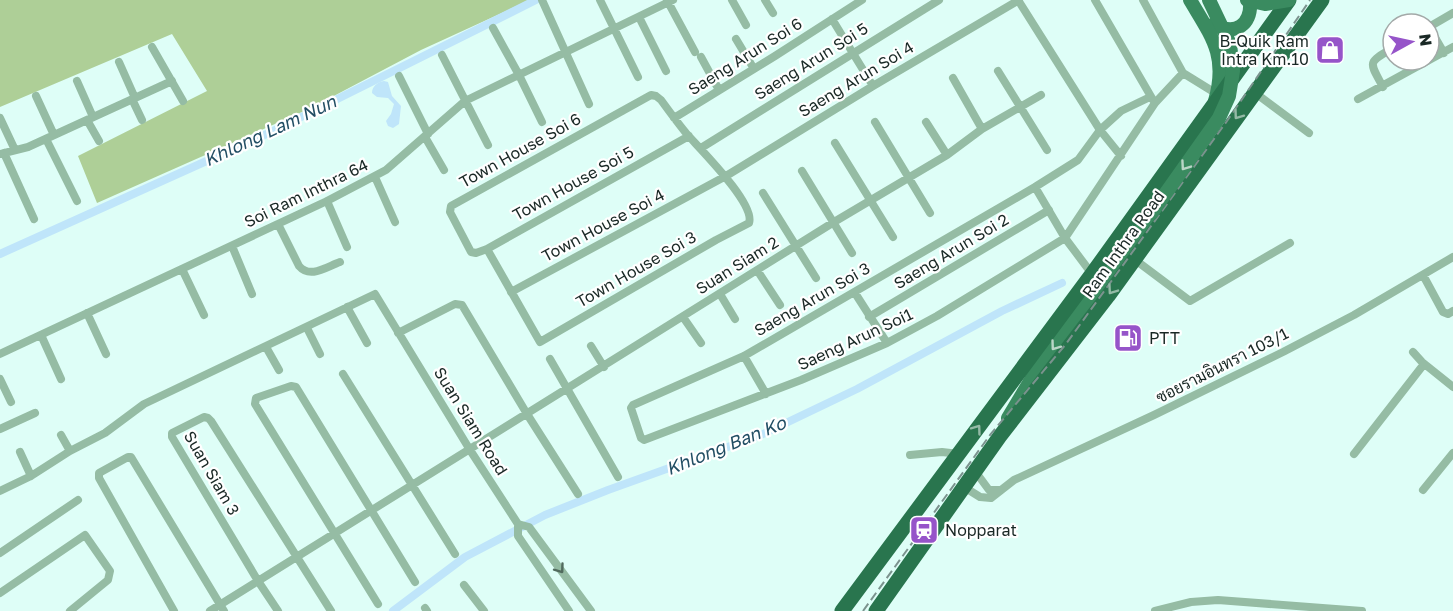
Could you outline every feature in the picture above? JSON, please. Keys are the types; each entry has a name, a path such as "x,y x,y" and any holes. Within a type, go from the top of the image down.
{"highway":[{"name":"Ram Inthra Road","path":"842,611 1092,274 1216,98 1289,0"},
{"name":"Ram Inthra Road","path":"866,607 912,549 950,507 1000,436 1066,352 1322,0"},
{"path":"1272,24 1293,39"},
{"path":"1251,52 1272,68"},
{"path":"1202,119 1214,123 1220,140"},
{"name":"Ram Inthra Road","path":"866,607 930,493"}],"main road":[{"path":"1190,0 1214,41 1220,60 1221,69 1216,98"},
{"path":"1000,436 1015,404 1035,373 1219,118 1229,96 1233,71 1230,44 1209,0"},
{"path":"1198,14 1220,27 1234,29 1244,24 1250,15 1249,0 1265,4 1289,0"}],"street":[{"path":"542,0 589,104"},
{"path":"600,0 638,77"},
{"path":"732,0 746,25"},
{"path":"765,0 773,13"},
{"name":"Saeng Arun Soi 6","path":"674,118 862,0"},
{"name":"Saeng Arun Soi 5","path":"701,148 939,0"},
{"path":"1018,0 1101,130 1121,156"},
{"name":"Saeng Arun Soi 4","path":"710,185 1018,0"},
{"path":"1095,0 1153,100"},
{"path":"1143,0 1183,74 1216,98"},
{"path":"670,1 719,90"},
{"name":"Soi Ram Inthra 64","path":"0,354 375,177 427,135 465,100 670,1"},
{"path":"639,17 666,71"},
{"path":"832,19 873,86"},
{"path":"494,28 542,123"},
{"path":"736,39 754,69"},
{"path":"152,47 183,101"},
{"path":"1358,99 1450,51"},
{"path":"442,55 488,145"},
{"path":"1381,55 1372,63 1383,87"},
{"path":"119,62 142,120"},
{"path":"998,71 1047,150"},
{"path":"1065,238 1121,156 1153,100 1183,74"},
{"path":"399,76 444,170"},
{"path":"954,78 982,129"},
{"path":"77,81 99,141"},
{"path":"34,219 2,153 28,147 172,81"},
{"path":"1254,92 1309,134"},
{"name":"Town House Soi 6","path":"471,252 450,212 450,206 651,95 661,100 674,118"},
{"name":"Suan Siam 2","path":"470,450 834,222 947,155 982,129 1041,95"},
{"path":"36,96 50,137 77,201"},
{"name":"Saeng Arun Soi 3","path":"644,440 641,438 631,406 744,356 855,293 1078,160 1101,130 1122,111 1153,100"},
{"path":"0,118 15,150"},
{"path":"674,118 726,176"},
{"path":"875,122 930,213"},
{"path":"926,122 947,155"},
{"name":"Town House Soi 5","path":"471,252 476,253 487,249 688,136"},
{"path":"834,142 894,237"},
{"path":"802,171 852,253"},
{"name":"Town House Soi 3","path":"511,292 540,342 749,223 750,214 726,176"},
{"path":"375,177 395,222"},
{"name":"Town House Soi 4","path":"511,292 710,185"},
{"path":"1035,187 1065,238 1092,274"},
{"path":"763,193 816,278"},
{"path":"327,201 347,247"},
{"name":"Saeng Arun Soi 2","path":"869,317 1049,210"},
{"path":"278,224 304,272 310,273 340,262"},
{"name":"Saeng Arun Soi1","path":"644,440 766,394 887,343 937,316 1065,238"},
{"path":"1134,259 1190,301 1290,243"},
{"path":"232,246 252,294"},
{"path":"487,249 511,292"},
{"name":"ซอยรามอินทรา 103/1","path":"964,487 980,496 991,498 1014,480 1154,416 1354,315 1453,257"},
{"path":"182,269 204,315"},
{"path":"757,270 780,305"},
{"path":"1423,275 1443,312 1448,314 1453,311"},
{"path":"855,293 887,343"},
{"name":"Suan Siam Road","path":"347,307 375,294 470,450 519,524"},
{"path":"720,294 735,320"},
{"path":"398,333 455,304 462,305 578,494"},
{"path":"0,491 31,476 70,451 105,433 144,404 347,307 368,343"},
{"path":"87,313 106,354"},
{"path":"683,317 701,343"},
{"path":"307,328 320,354"},
{"path":"40,335 61,379"},
{"path":"591,346 603,367"},
{"path":"266,347 279,370"},
{"path":"1413,352 1453,387"},
{"path":"744,356 766,394"},
{"path":"550,359 618,477"},
{"path":"1354,454 1424,364"},
{"path":"343,374 455,554"},
{"path":"0,379 11,402"},
{"path":"378,604 255,404 256,398 291,386 296,387 415,582"},
{"path":"0,429 35,413"},
{"name":"Suan Siam 3","path":"278,611 172,437 172,433 204,417 208,418 331,611"},
{"path":"61,435 70,451"},
{"path":"210,611 222,608 258,581 470,450"},
{"path":"20,452 31,476"},
{"path":"910,454 942,452 959,454"},
{"path":"1423,490 1453,453"},
{"path":"174,611 99,478 99,473 128,457 131,457 222,608"},
{"path":"975,471 989,490 1000,490"},
{"path":"0,553 78,500"},
{"path":"569,611 518,536 519,524 529,527 591,611"},
{"path":"0,593 85,535 110,571 111,576 70,611"},
{"path":"464,585 484,611"},
{"path":"1155,611 1191,602 1218,600 1359,611"}],"green space":[{"path":"0,0 530,0 421,50 311,108 97,203 78,156 207,91 172,34 0,107"}],"water":[{"path":"384,81 388,82 392,96 401,106 399,124 393,128 388,126 386,121 394,104 388,98 377,97 372,93 376,85"}],"waterway":[{"name":"Khlong Lam Nun","path":"0,254 271,132 536,0"},
{"name":"Khlong Ban Ko","path":"393,611 465,557 545,515 761,435 857,389 1002,311 1062,283"}],"railway":[{"path":"863,611 990,435 1066,344 1227,121 1310,0"}],"place":[{"name":"B-Quik Ram Intra Km.10","path":"1330,50"},
{"name":"PTT","path":"1128,338"},
{"name":"Nopparat","path":"924,530"}]}
